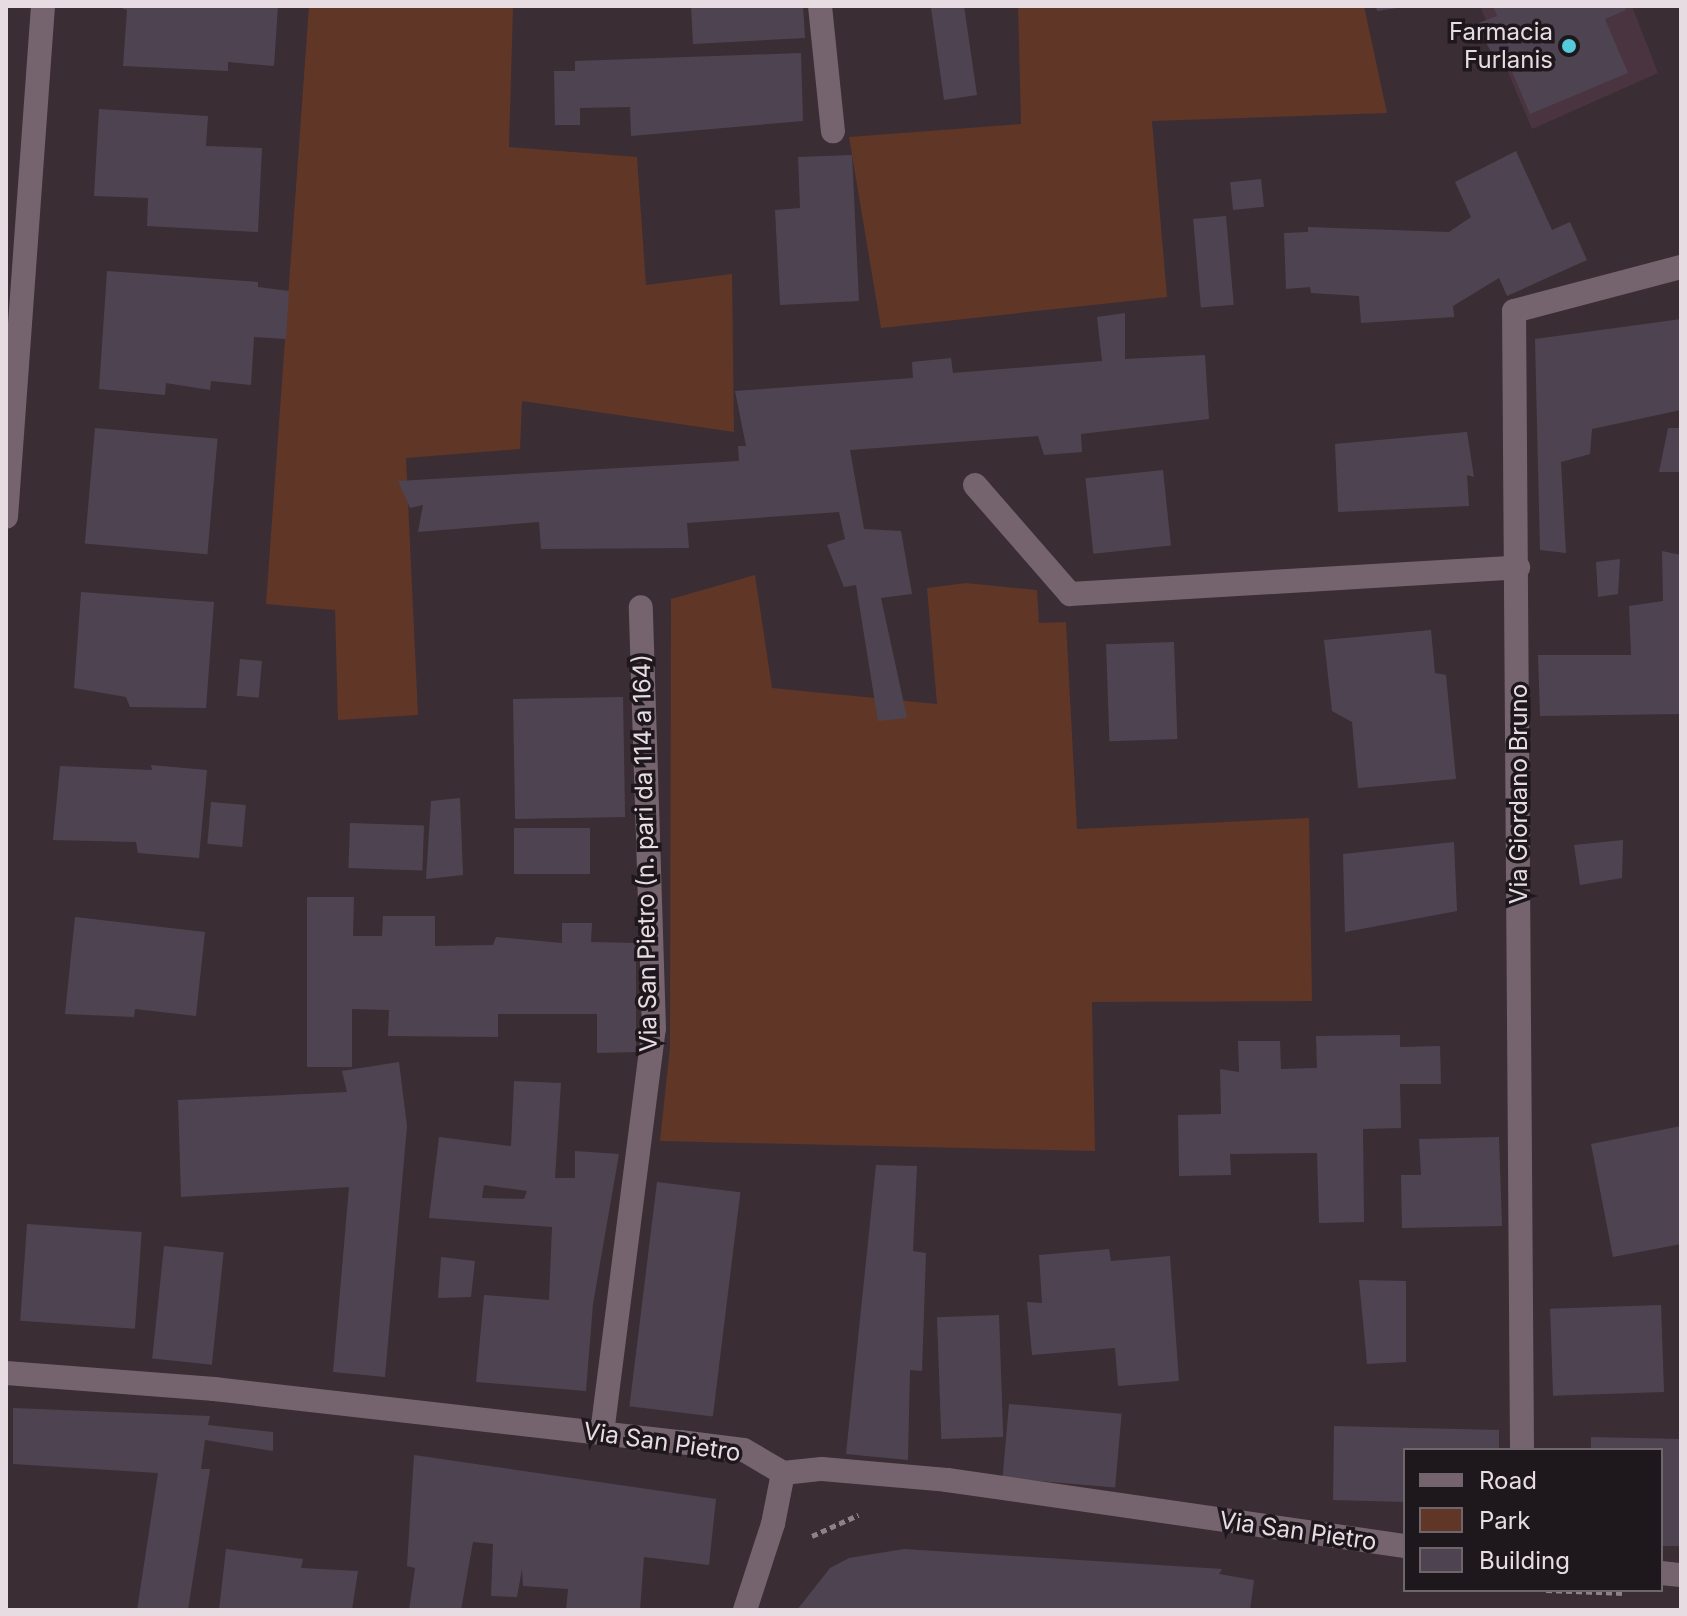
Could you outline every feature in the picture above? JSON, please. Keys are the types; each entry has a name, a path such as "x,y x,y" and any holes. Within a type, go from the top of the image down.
{"street":[{"path":"6,517 43,6"},
{"path":"820,6 833,131"},
{"name":"Via Giordano Bruno","path":"1522,1448 1514,311 1681,267"},
{"path":"975,485 1070,594 1518,567"},
{"name":"Via San Pietro (n. pari da 114 a 164)","path":"602,1433 654,1029 641,607"},
{"name":"Via San Pietro","path":"6,1373 214,1389 744,1450 783,1473 822,1469 947,1480 1403,1546"},
{"path":"745,1610 773,1524 783,1473"}],"path":[{"path":"1606,1592 1636,1593"}],"shaded area":[{"path":"1480,6 1632,6 1658,73 1532,129"}],"green space":[{"path":"309,6 513,6 509,147 637,157 646,285 732,274 734,432 522,401 520,449 406,458 418,715 338,720 335,610 266,604"},
{"path":"1018,6 1364,6 1387,113 1152,121 1167,297 881,328 849,137 1021,124"},
{"path":"755,575 772,688 937,704 927,588 966,583 1037,590 1039,623 1066,622 1077,829 1309,818 1312,1001 1092,1002 1095,1151 660,1141 670,1047 671,599"}],"building":[{"path":"116,6 278,6 274,66 228,62 228,71 123,66 127,10"},
{"path":"691,6 803,6 805,38 693,44"},
{"path":"921,6 964,6 977,95 944,100 931,8"},
{"path":"1376,6 1397,6 1397,8 1377,11"},
{"name":"Farmacia Furlanis","path":"1493,6 1624,6 1626,10 1605,19 1628,73 1530,114 1505,55 1495,59 1476,24 1497,16"},
{"path":"801,53 803,121 631,136 630,107 580,108 580,125 555,125 554,71 575,71 575,61"},
{"path":"99,109 208,116 206,146 262,148 258,232 147,226 148,198 94,196"},
{"path":"1516,151 1552,230 1570,222 1587,260 1507,296 1499,278 1453,306 1454,317 1361,323 1359,296 1311,293 1310,287 1286,289 1284,233 1308,232 1308,227 1449,232 1471,217 1455,182"},
{"path":"852,155 859,301 780,305 775,210 800,208 798,157"},
{"path":"1261,179 1264,207 1233,210 1230,182"},
{"path":"1226,216 1234,305 1201,308 1193,219"},
{"path":"107,271 258,282 258,287 289,291 286,339 254,337 251,385 211,381 210,390 166,383 165,395 99,389"},
{"path":"1125,313 1125,359 1205,355 1209,419 1081,434 1082,452 1044,455 1038,436 850,450 864,529 901,531 912,594 881,598 907,718 878,721 856,585 844,587 827,545 845,539 839,512 687,523 689,548 541,549 539,522 418,532 423,505 410,508 398,481 739,461 738,446 746,446 735,391 913,378 912,362 951,358 953,373 1102,361 1097,317"},
{"path":"1681,319 1681,410 1592,429 1590,454 1561,462 1566,553 1540,550 1535,339"},
{"path":"95,428 218,439 207,554 85,544"},
{"path":"1668,428 1681,428 1681,472 1659,472"},
{"path":"1467,432 1474,477 1467,475 1469,506 1338,512 1335,444"},
{"path":"1163,470 1171,546 1093,554 1085,478"},
{"path":"1662,551 1681,555 1681,714 1540,716 1538,655 1631,655 1629,606 1663,601"},
{"path":"1620,559 1618,594 1598,597 1596,562"},
{"path":"81,592 214,602 206,708 130,707 126,697 74,688"},
{"path":"1431,630 1435,673 1446,675 1456,779 1358,788 1352,722 1332,711 1324,640"},
{"path":"1174,642 1177,739 1109,741 1106,644"},
{"path":"240,659 262,661 259,698 237,696"},
{"path":"623,697 625,817 515,819 513,699"},
{"path":"151,765 207,770 199,858 138,853 136,842 53,840 60,766 152,770"},
{"path":"460,798 463,875 426,879 431,801"},
{"path":"211,802 246,805 242,847 207,844"},
{"path":"350,823 424,826 422,871 348,868"},
{"path":"514,828 590,828 590,874 514,874"},
{"path":"1623,840 1622,878 1580,885 1574,845"},
{"path":"1454,842 1457,911 1345,932 1343,854"},
{"path":"307,897 354,897 353,936 382,936 383,916 435,916 435,946 493,945 496,937 562,943 562,923 592,923 591,942 636,943 636,1052 597,1053 597,1014 498,1014 498,1037 388,1036 389,1010 352,1009 352,1067 307,1067"},
{"path":"75,917 205,932 196,1016 135,1009 134,1017 65,1014"},
{"path":"1400,1035 1400,1047 1440,1046 1441,1084 1400,1084 1401,1128 1363,1129 1364,1222 1319,1223 1317,1153 1230,1154 1231,1175 1179,1176 1178,1115 1221,1114 1220,1069 1239,1072 1238,1041 1280,1041 1281,1069 1317,1068 1316,1036"},
{"path":"399,1062 407,1126 385,1377 333,1372 349,1187 181,1197 178,1100 347,1092 342,1071"},
{"path":"514,1081 561,1083 555,1178 575,1178 575,1151 619,1154 593,1304 586,1391 476,1382 484,1295 549,1300 552,1227 429,1218 439,1137 511,1146","holes":["484,1185 527,1191 524,1199 482,1198"]},
{"path":"1681,1126 1681,1244 1613,1257 1591,1144"},
{"path":"1499,1137 1502,1226 1402,1228 1401,1175 1421,1175 1419,1139"},
{"path":"876,1165 917,1166 913,1251 926,1253 922,1371 910,1370 908,1460 846,1454"},
{"path":"657,1182 740,1192 713,1417 629,1406"},
{"path":"27,1224 142,1232 135,1329 20,1321"},
{"path":"164,1246 224,1252 212,1365 152,1358"},
{"path":"1109,1249 1111,1261 1170,1256 1179,1381 1118,1386 1115,1348 1032,1355 1027,1302 1042,1303 1039,1255"},
{"path":"441,1257 475,1261 471,1297 438,1298"},
{"path":"1359,1280 1406,1281 1406,1362 1367,1364"},
{"path":"1661,1305 1664,1392 1553,1396 1550,1309"},
{"path":"999,1315 1003,1437 941,1439 937,1317"},
{"path":"1009,1404 1122,1414 1115,1488 1003,1478"},
{"path":"13,1408 210,1416 208,1425 273,1432 273,1451 205,1440 201,1469 210,1469 188,1610 137,1610 158,1473 13,1464"},
{"path":"1334,1426 1499,1430 1499,1448 1403,1448 1403,1502 1333,1500"},
{"path":"1591,1437 1681,1439 1681,1546 1663,1546 1663,1448 1591,1448"},
{"path":"414,1455 716,1499 709,1565 644,1557 640,1610 566,1610 568,1589 523,1586 522,1569 517,1597 491,1596 493,1544 473,1542 461,1610 409,1610 415,1568 407,1566"},
{"path":"226,1549 303,1559 301,1568 358,1571 352,1610 219,1610"},
{"path":"904,1549 1222,1569 1219,1574 1254,1580 1250,1610 797,1610 830,1568 849,1558"}],"place":[{"name":"Farmacia Furlanis","path":"1569,46"}]}
